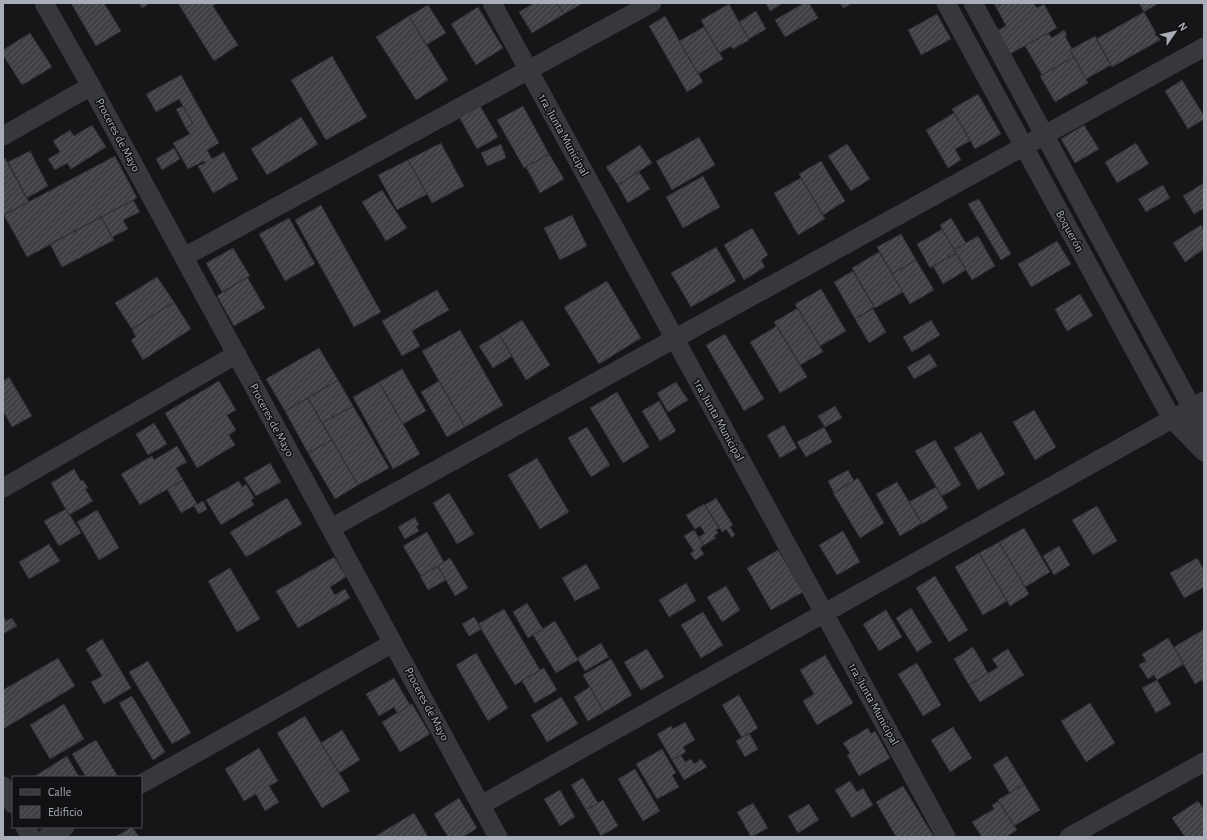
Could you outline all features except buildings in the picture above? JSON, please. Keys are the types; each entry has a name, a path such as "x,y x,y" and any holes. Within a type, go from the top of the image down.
{"street":[{"name":"Proceres de Mayo","path":"44,3 92,86 498,837"},
{"name":"1ra. Junta Municipal","path":"492,3 946,837"},
{"path":"184,257 652,3"},
{"name":"Boquerón","path":"946,3 1172,419 1204,452"},
{"name":"Boquerón","path":"973,3 1044,135 1198,405 1204,443"},
{"path":"331,528 1204,47"},
{"path":"3,136 92,86"},
{"path":"3,488 237,354"},
{"path":"481,805 1198,405"},
{"path":"142,783 393,643"},
{"path":"1069,837 1204,762"},
{"path":"3,786 12,802"},
{"path":"26,828 31,837"},
{"path":"47,837 63,828"}]}
